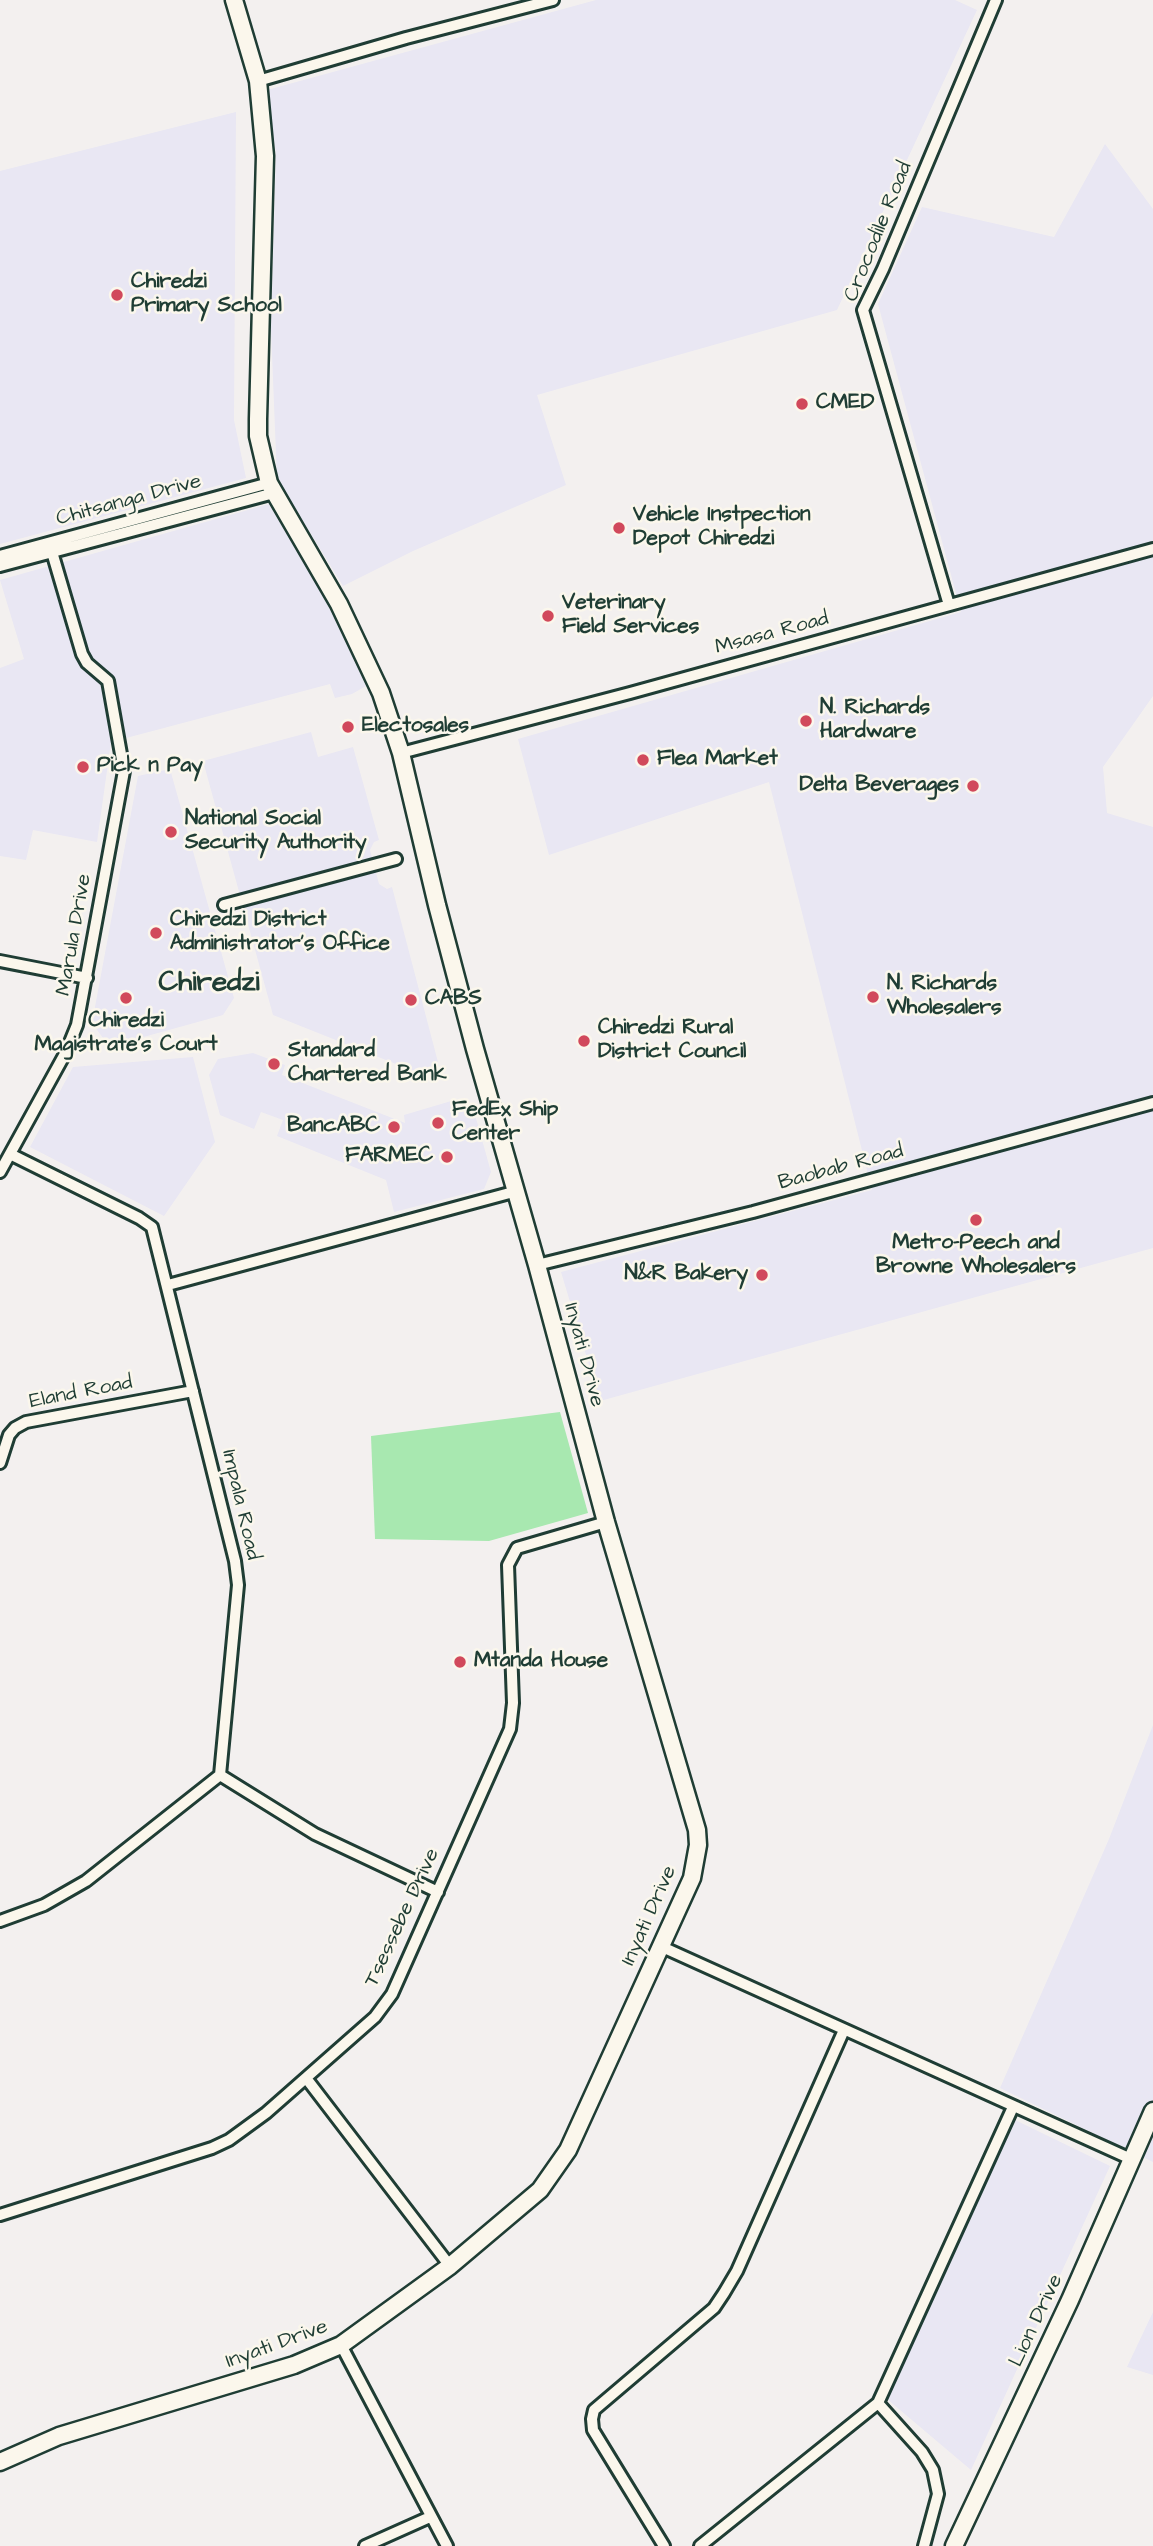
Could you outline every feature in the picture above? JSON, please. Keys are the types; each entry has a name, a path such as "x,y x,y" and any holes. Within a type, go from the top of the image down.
{"street":[{"name":"Inyati Drive","path":"0,2462 59,2436 294,2365 341,2346 450,2266 540,2190 568,2150 692,1878 698,1845 697,1830 606,1522 437,905 401,753 381,693 339,604 271,488 258,436 265,156 258,81 234,0"},
{"path":"258,81 406,38 552,0"},
{"name":"Crocodile Road","path":"949,605 863,310 883,269 994,0"},
{"path":"0,566 271,488"},
{"name":"Chitsanga Drive","path":"0,556 271,488"},
{"name":"Msasa Road","path":"401,753 643,690 1153,549"},
{"name":"Marula Drive","path":"0,1172 66,1052 77,1025 124,771 108,681 87,663 82,654 52,552"},
{"path":"224,905 396,859"},
{"path":"0,961 87,978"},
{"name":"Baobab Road","path":"537,1265 753,1212 1153,1103"},
{"name":"Impala Road","path":"10,1154 152,1227 235,1561 238,1585 220,1776"},
{"path":"167,1285 517,1191"},
{"name":"Eland Road","path":"0,1463 9,1435 26,1422 193,1391"},
{"name":"Tsessebe Drive","path":"0,2215 212,2148 252,2125 375,2017 391,1994 510,1729 513,1703 508,1565 517,1548 606,1522"},
{"path":"0,1921 44,1905 86,1881 220,1776 315,1834 438,1892"},
{"path":"660,1946 1131,2159"},
{"path":"664,2546 593,2430 594,2410 714,2308 724,2293 737,2271 844,2030"},
{"path":"306,2078 450,2266"},
{"path":"700,2546 878,2403 1013,2107"},
{"name":"Lion Drive","path":"954,2546 1070,2300 1153,2111"},
{"path":"341,2346 447,2546"},
{"path":"878,2403 922,2452 933,2470 938,2494 924,2546"},
{"path":"365,2546 430,2517"}],"shaded area":[{"path":"596,0 955,0 977,10 837,310 537,395 566,485 413,551 343,586 277,479 271,329 276,154 267,90"},
{"name":"Chiredzi Primary School","path":"236,112 234,420 246,478 0,544 0,171"},
{"path":"1105,144 1153,209 1153,696 1103,767 1107,813 1153,827 1153,1248 600,1401 561,1272 872,1190 769,782 549,855 518,739 961,612 878,304 922,207 1054,237"},
{"path":"269,504 326,601 366,686 352,694 335,698 330,684 111,742 97,842 33,830 26,860 0,856 0,668 24,659 0,580"},
{"path":"311,732 318,757 353,747 379,840 374,842 370,850 379,884 387,889 392,887 439,1066 416,1072 273,1015 203,761"},
{"path":"170,769 234,998 223,1015 129,1041 103,1038 92,1023 138,776"},
{"path":"253,1053 285,1065 282,1075 405,1123 404,1115 458,1099 474,1111 491,1172 484,1189 394,1212 386,1180 277,1136 283,1120 261,1112 254,1129 220,1115 209,1075 218,1059"},
{"path":"193,1057 215,1142 164,1216 30,1147 73,1067"},
{"path":"1153,1725 1153,2162 1000,2088 1109,1839"},
{"path":"1013,2119 1110,2166 971,2470 887,2399"},
{"path":"1153,2312 1153,2375 1127,2367"}],"green space":[{"path":"560,1412 588,1513 489,1541 375,1539 371,1436"}],"place":[{"name":"Chiredzi Primary School","path":"117,295"},
{"name":"CMED","path":"802,404"},
{"name":"Vehicle Instpection Depot Chiredzi","path":"619,528"},
{"name":"Veterinary Field Services","path":"548,616"},
{"name":"N. Richards Hardware","path":"806,721"},
{"name":"Electosales","path":"348,727"},
{"name":"Flea Market","path":"643,760"},
{"name":"Pick n Pay","path":"83,767"},
{"name":"Delta Beverages","path":"973,786"},
{"name":"National Social Security Authority","path":"171,832"},
{"name":"Chiredzi District Administrator's Office","path":"156,933"},
{"name":"N. Richards Wholesalers","path":"873,997"},
{"name":"Chiredzi Magistrate's Court","path":"126,998"},
{"name":"CABS","path":"411,1000"},
{"name":"Chiredzi Rural District Council","path":"584,1041"},
{"name":"Standard Chartered Bank","path":"274,1064"},
{"name":"FedEx Ship Center","path":"438,1123"},
{"name":"BancABC","path":"394,1127"},
{"name":"FARMEC","path":"447,1157"},
{"name":"Metro-Peech and Browne Wholesalers","path":"976,1220"},
{"name":"N&R Bakery","path":"762,1275"},
{"name":"Mtanda House","path":"460,1662"}],"district":[{"name":"Chiredzi","path":"209,984"}]}
